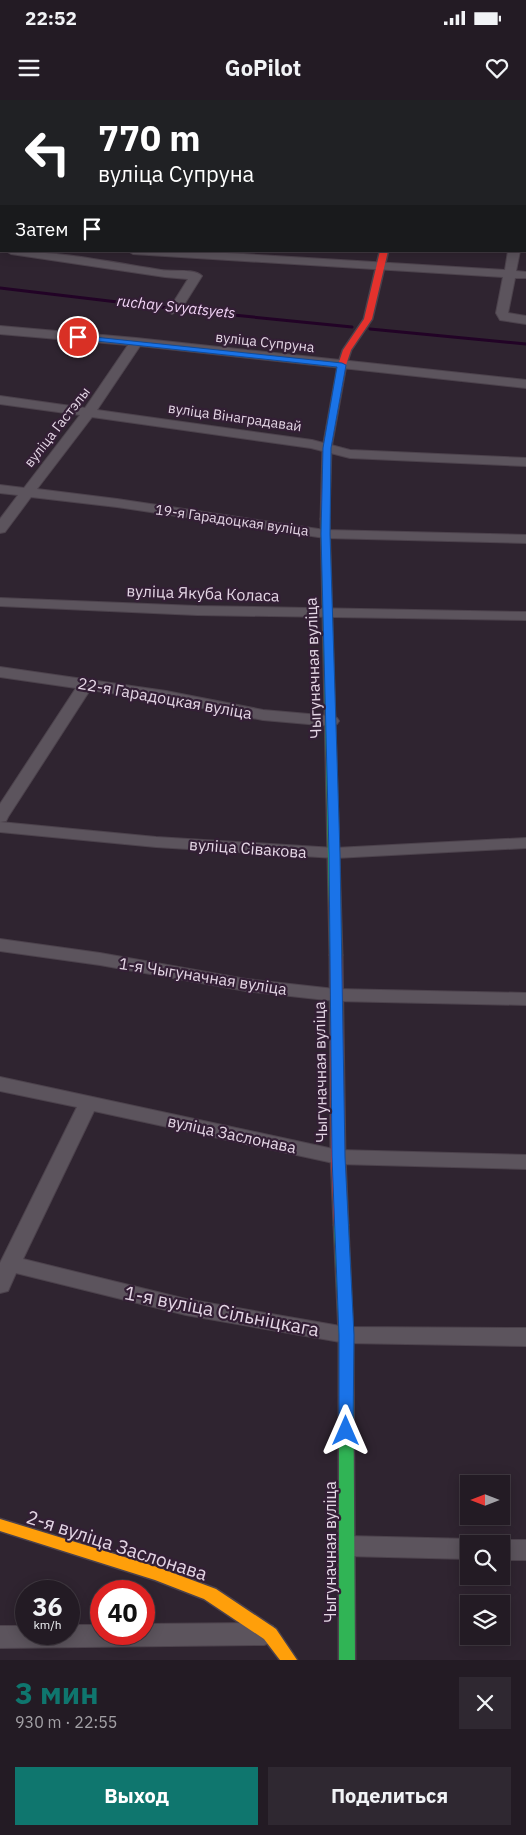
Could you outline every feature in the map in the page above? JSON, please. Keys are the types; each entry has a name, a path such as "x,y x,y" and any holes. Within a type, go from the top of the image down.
{"street":[{"path":"18,252 165,274 196,276 175,308"},
{"path":"169,252 299,256 380,266 526,275"},
{"name":"Чыгуначная вуліца","path":"347,1660 346,1335 338,1157 334,854 325,534 327,448 342,365 347,350 368,320 384,252"},
{"path":"514,252 502,313 504,317 526,320"},
{"name":"вуліца Супруна","path":"0,330 136,342 526,384"},
{"name":"вуліца Гастэлы","path":"0,528 87,411 109,387 136,342"},
{"name":"вуліца Вінаградавай","path":"0,400 87,411 327,448 350,454 526,462"},
{"name":"19-я Гарадоцкая вуліца","path":"0,489 117,503 325,534 526,539"},
{"name":"вуліца Якуба Коласа","path":"0,602 328,614 526,616"},
{"name":"22-я Гарадоцкая вуліца","path":"0,672 86,684 263,715 331,721"},
{"path":"0,817 86,684"},
{"name":"вуліца Сівакова","path":"0,827 156,842 334,854 526,843"},
{"name":"1-я Чыгуначная вуліца","path":"0,944 100,959 246,985 335,995 526,999"},
{"name":"вуліца Заслонава","path":"0,1084 338,1157 526,1162"},
{"path":"0,1285 12,1264 88,1104"},
{"name":"1-я вуліца Сільніцкага","path":"12,1264 186,1307 346,1335 526,1337"},
{"name":"2-я вуліца Заслонава","path":"0,1525 157,1574 210,1594 270,1634 289,1660"},
{"path":"346,1546 460,1549"},
{"path":"510,1550 526,1550"},
{"path":"0,1637 270,1634"}],"waterway":[{"name":"ruchay Svyatsyets","path":"0,288 193,311 352,327"},
{"name":"ruchay Svyatsyets","path":"370,329 526,344"}],"traffic: fast":[{"path":"325,519 336,955"},
{"path":"341,1225 346,1335 347,1660"}],"traffic: slow":[{"path":"0,1525 157,1574 210,1594 270,1634 289,1660"}],"traffic: jam":[{"path":"325,519 327,448 342,365 347,350 368,319 384,252"},
{"path":"336,955 338,1157 341,1225"}],"route":[{"path":"78,337 342,365 327,448 325,534 334,854 338,1157 346,1335 346,1431"}]}
